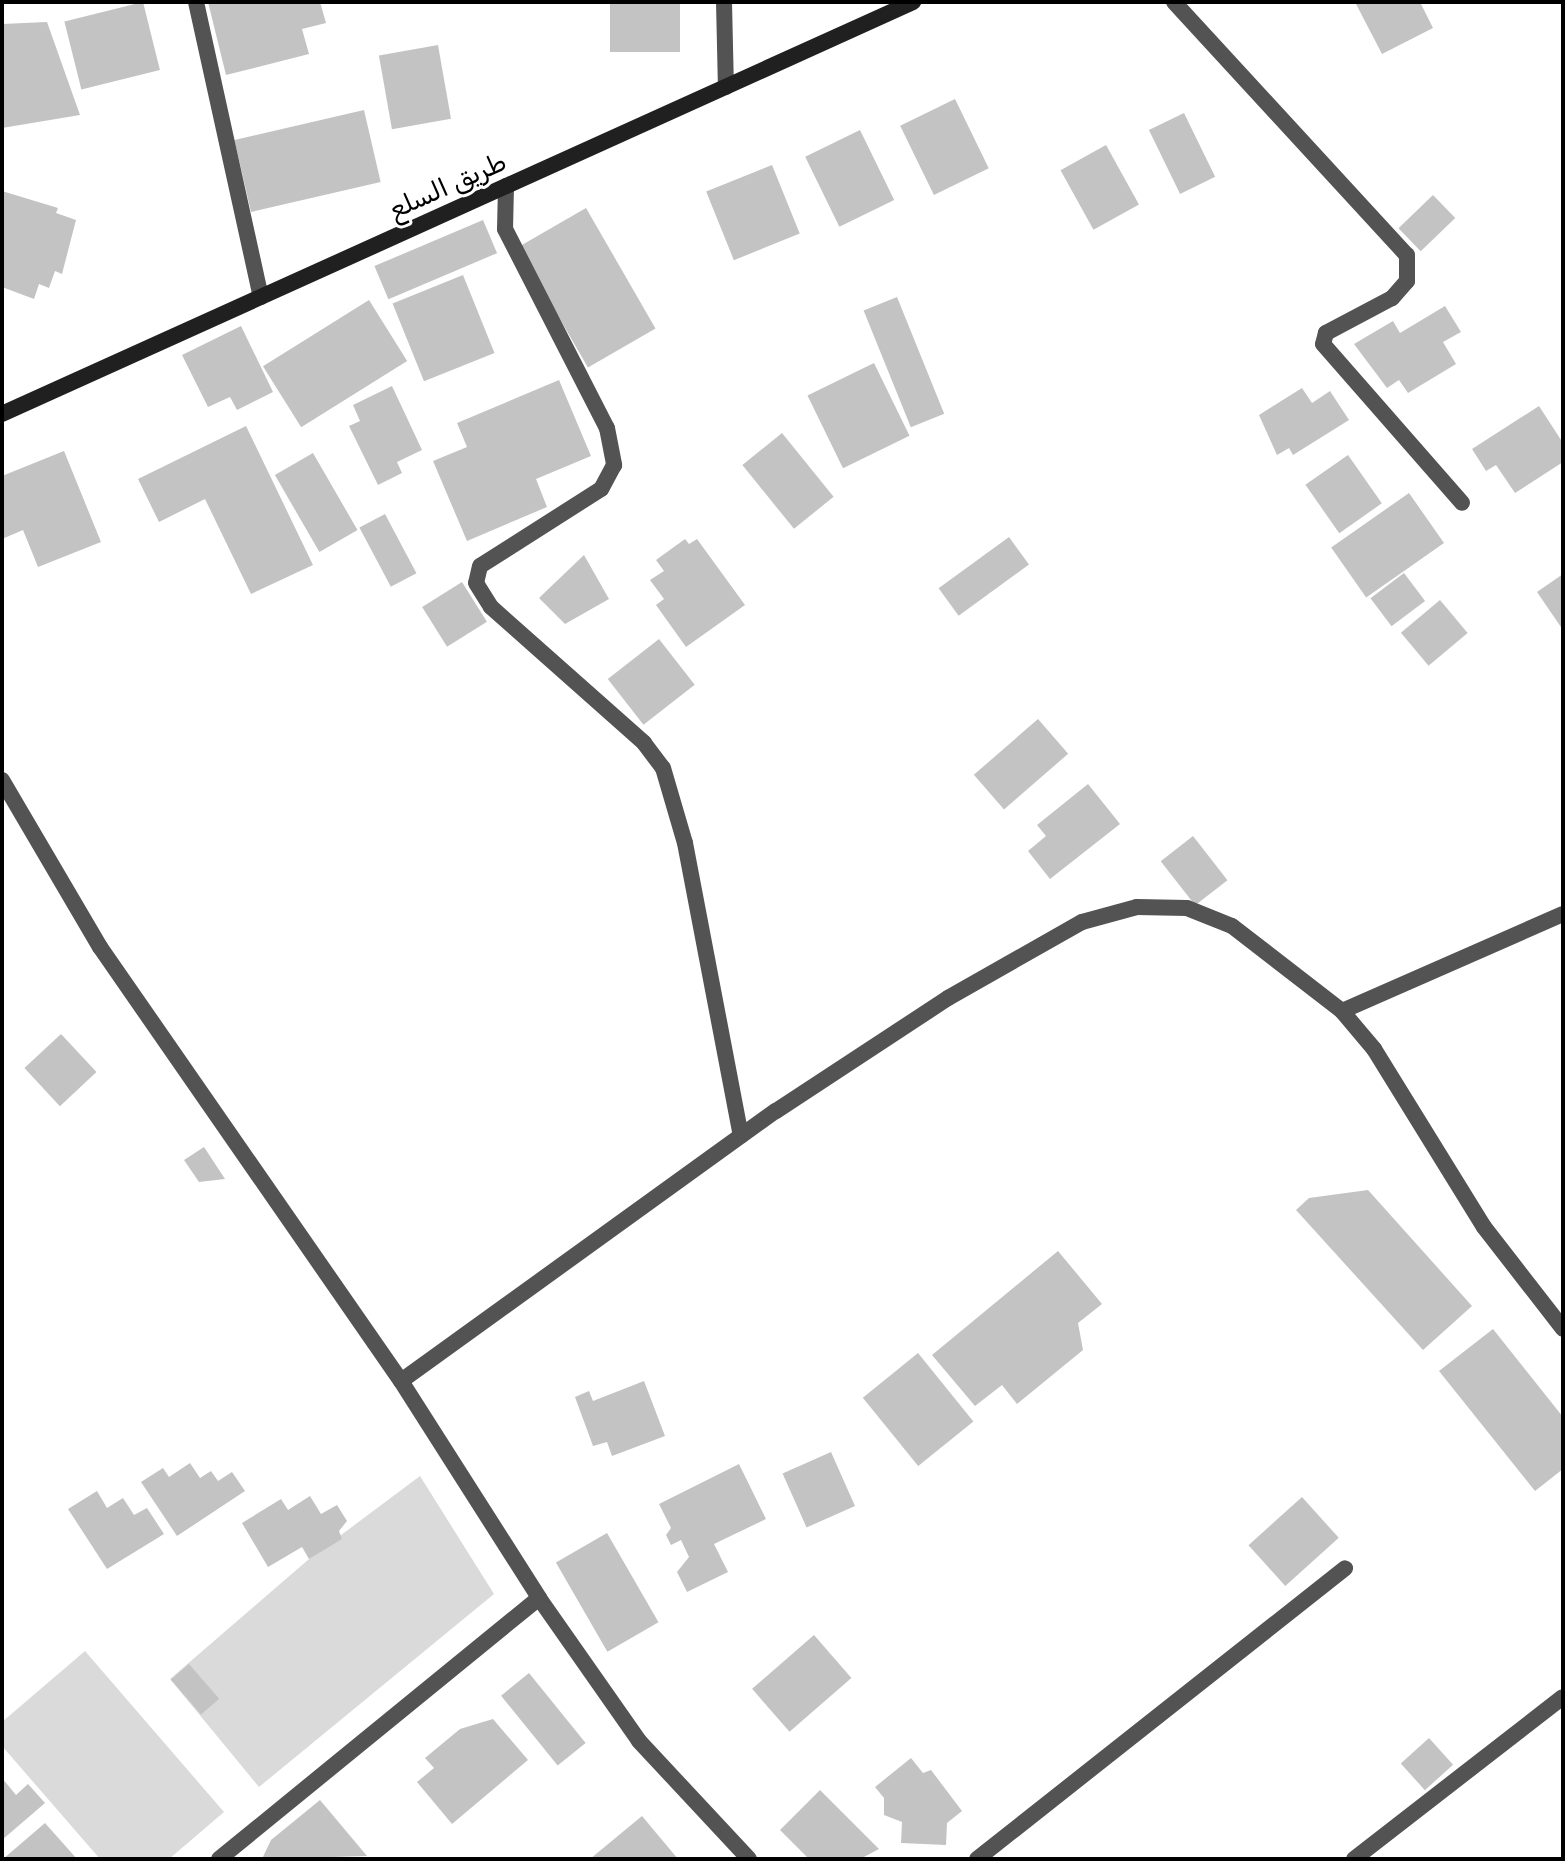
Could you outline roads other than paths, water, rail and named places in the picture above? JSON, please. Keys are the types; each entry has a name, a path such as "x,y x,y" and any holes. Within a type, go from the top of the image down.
{"street":[{"path":"196,2 261,297"},
{"path":"724,2 726,87"},
{"name":"طريق السلع","path":"2,414 913,2"},
{"path":"1174,2 1407,255 1407,281 1392,298 1326,333 1323,344 1462,503"},
{"path":"506,186 505,229 607,428 614,465 601,489 480,566 476,583 491,607 644,743 663,768 685,843 741,1136"},
{"path":"2,780 100,947 401,1381 539,1598 639,1741 749,1859"},
{"path":"401,1381 741,1136 1018,955 1082,922 1137,907 1187,908 1232,926 1342,1011 1374,1049 1484,1227 1563,1329"},
{"path":"1342,1011 1563,914"},
{"path":"977,1859 1345,1568"},
{"path":"219,1859 539,1598"},
{"path":"1354,1859 1563,1697"}]}
